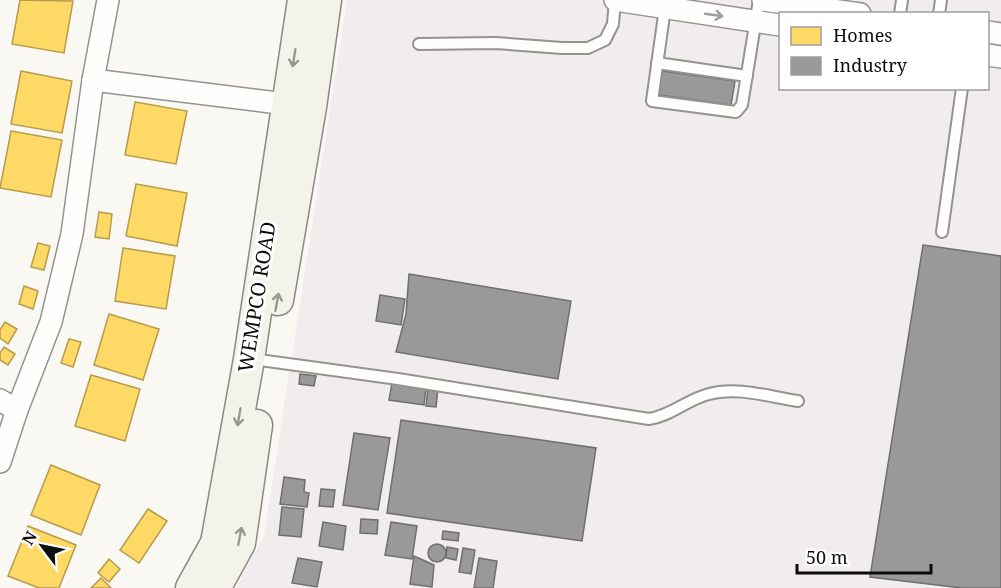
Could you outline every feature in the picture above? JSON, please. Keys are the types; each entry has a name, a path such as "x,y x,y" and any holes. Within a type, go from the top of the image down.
{"street":[{"path":"0,462 9,405 51,322 72,234 93,80 108,0"},
{"name":"WEMPCO ROAD","path":"215,588 240,543 286,104 303,0"},
{"name":"WEMPCO ROAD","path":"192,588 216,543 258,360 311,106 326,0"},
{"path":"615,0 779,25"},
{"path":"769,1 847,12"},
{"path":"93,80 286,104"}],"lane":[{"path":"418,44 496,43 588,48 605,40 613,24 615,0"},
{"path":"664,8 651,98 654,102 736,112 742,105 756,21 769,1"},
{"path":"657,63 747,76"},
{"path":"942,232 962,90"},
{"path":"258,360 649,419 659,418 709,394 733,391 798,401"}],"shaded area":[{"path":"347,0 1001,0 1001,588 236,588 264,536"}],"building: Homes":[{"path":"20,0 73,1 64,53 12,44"},
{"path":"21,71 72,81 62,133 11,124"},
{"path":"135,102 187,111 176,164 125,155"},
{"path":"11,131 62,140 51,197 0,188"},
{"path":"136,184 187,193 177,246 126,236"},
{"path":"99,212 112,214 109,239 95,237"},
{"path":"38,243 50,246 44,270 31,267"},
{"path":"123,248 175,256 166,309 115,301"},
{"path":"24,286 38,291 33,309 19,304"},
{"path":"109,314 159,329 143,380 94,365"},
{"path":"5,322 17,329 8,344 0,338 0,330"},
{"path":"69,339 81,342 73,367 61,363"},
{"path":"4,347 15,354 8,365 0,360 0,353"},
{"path":"91,375 140,389 125,441 75,426"},
{"path":"51,465 100,485 81,535 31,515"},
{"path":"148,509 167,521 139,563 120,550"},
{"path":"28,526 76,545 59,588 39,588 8,576"},
{"path":"109,559 120,569 109,582 98,573"},
{"path":"101,578 111,588 91,588"}],"building: Industry":[{"path":"662,71 735,81 731,105 659,95"},
{"path":"923,245 1001,256 1001,588 962,588 870,577"},
{"path":"409,274 571,301 558,379 396,352 406,314"},
{"path":"380,295 405,299 401,325 376,321"},
{"path":"300,374 316,376 314,386 299,384"},
{"path":"392,383 426,388 424,405 389,400"},
{"path":"428,388 438,389 436,407 426,406"},
{"path":"401,420 596,448 582,541 387,513"},
{"path":"354,433 390,438 378,510 343,505"},
{"path":"284,477 305,480 304,492 309,493 307,507 280,504"},
{"path":"321,489 335,490 333,507 319,506"},
{"path":"282,507 304,509 301,537 279,535"},
{"path":"361,519 378,520 377,534 360,533"},
{"path":"323,522 346,526 343,550 319,546"},
{"path":"391,522 417,526 412,559 385,555"},
{"path":"443,531 459,533 458,541 442,539"},
{"path":"437,544 443,547 446,553 443,559 437,562 431,559 428,553 431,547"},
{"path":"447,547 458,549 456,560 446,558"},
{"path":"463,548 475,550 471,574 459,572"},
{"path":"414,556 434,565 432,587 410,584"},
{"path":"298,558 322,562 317,587 292,583"},
{"path":"479,558 497,561 493,588 474,588"}]}
